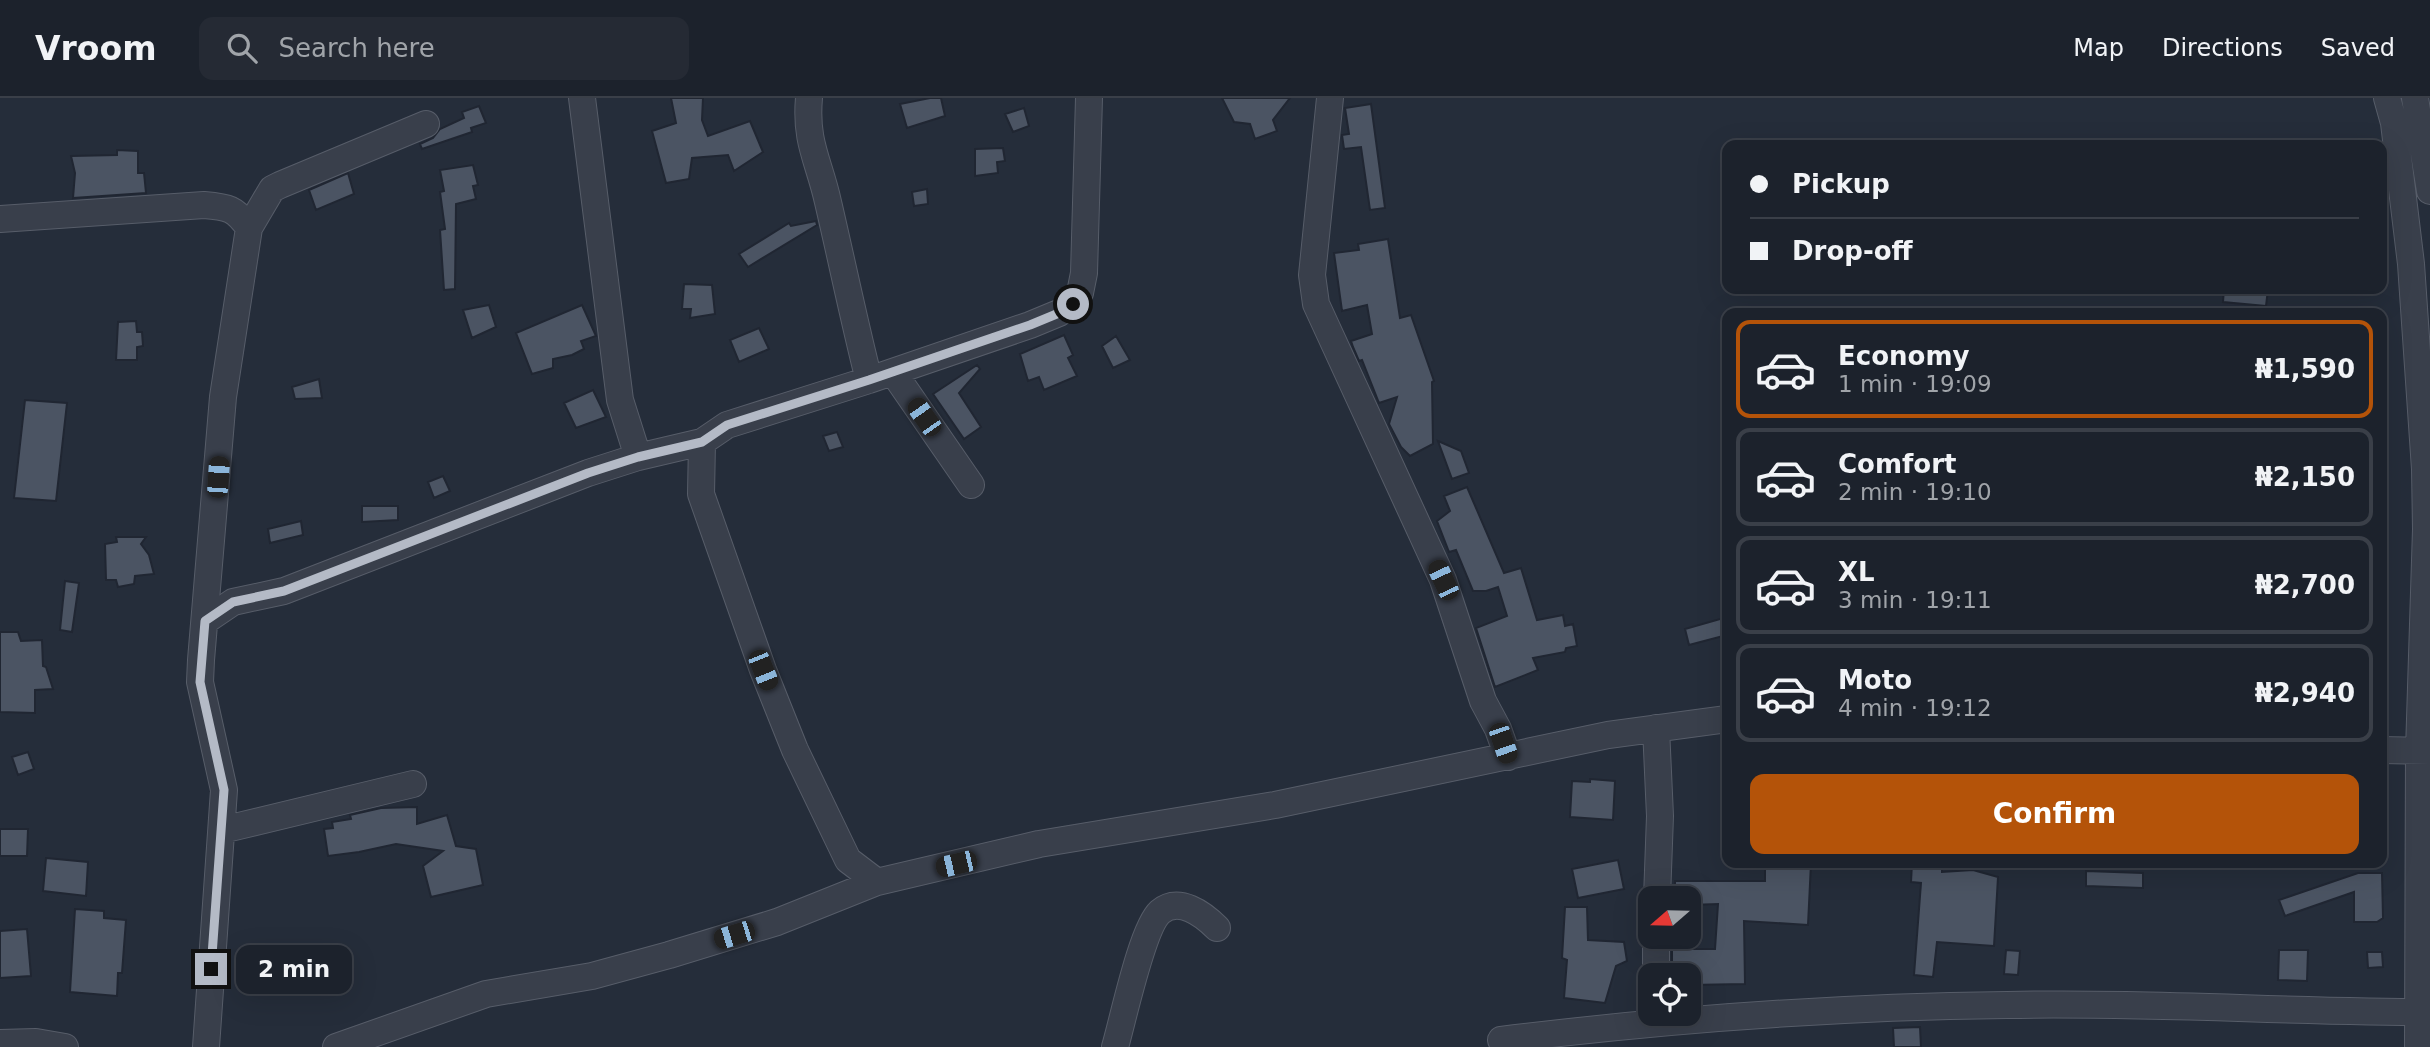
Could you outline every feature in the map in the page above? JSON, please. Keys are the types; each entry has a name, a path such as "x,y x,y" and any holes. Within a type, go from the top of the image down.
{"street":[{"path":"582,98 620,400 638,457"},
{"path":"808,98 808,136 827,197 844,283 881,376 971,485"},
{"path":"205,621 233,602 284,591 588,473 638,457 702,442 727,425 881,376 1059,313 1073,304 1080,293 1084,273 1088,98"},
{"path":"1330,98 1311,275 1316,304 1443,580 1483,701 1498,729 1508,757"},
{"path":"2387,98 2394,123 2411,264 2425,469 2424,1012 2418,1047"},
{"path":"2415,98 2430,191"},
{"path":"206,1047 224,790 200,682 223,397 249,228 272,190 280,185 426,124"},
{"path":"0,219 204,205 225,207 239,214 249,228"},
{"path":"701,494 702,442"},
{"path":"670,449 701,494 763,670 796,750 848,860 877,882"},
{"path":"209,585 233,602"},
{"path":"336,1047 486,993 592,976 669,955 777,922 877,882 1039,844 1275,805 1608,735 1722,720"},
{"path":"1656,728 1660,816 1657,886"},
{"path":"2387,750 2424,751"},
{"path":"222,830 414,784"},
{"path":"838,897 848,860"},
{"path":"1115,1047 1153,919 1162,910 1173,906 1185,907 1201,912 1217,928"},
{"path":"1701,1016 2009,1004 2424,1012"},
{"path":"1501,1040 1638,1021"},
{"path":"0,1043 36,1042 65,1047"}],"building":[{"path":"671,98 703,98 702,120 708,136 750,121 763,152 734,171 728,155 692,158 689,179 666,183 652,131 676,123"},
{"path":"941,98 945,116 907,128 900,104"},
{"path":"1222,98 1290,98 1273,120 1277,131 1255,139 1250,124 1234,122"},
{"path":"1371,104 1385,208 1370,210 1361,147 1344,149 1342,135 1349,134 1345,108"},
{"path":"479,106 486,123 471,128 472,132 422,149 420,144 433,138 440,129 464,118 462,112"},
{"path":"1024,108 1029,126 1013,132 1005,114"},
{"path":"1003,148 1005,161 997,162 998,173 975,176 975,149"},
{"path":"117,150 138,151 138,173 144,173 146,193 73,198 75,173 71,156 117,155"},
{"path":"473,165 478,185 473,186 476,199 456,204 455,289 444,290 440,230 445,229 440,192 444,191 440,170"},
{"path":"348,173 354,194 316,210 309,190"},
{"path":"927,189 928,204 914,206 912,192"},
{"path":"816,221 817,225 748,267 739,254 789,223 791,226"},
{"path":"1388,239 1400,318 1411,315 1434,381 1433,444 1410,456 1401,447 1389,424 1397,397 1379,403 1362,360 1359,361 1353,347 1351,341 1372,334 1367,305 1342,311 1334,253 1359,250 1358,244"},
{"path":"684,284 712,285 715,314 690,318 691,309 682,309"},
{"path":"2224,294 2267,294 2266,306 2223,302"},
{"path":"489,305 496,327 472,338 463,310"},
{"path":"582,305 596,336 581,341 584,349 553,359 553,368 532,374 516,333"},
{"path":"136,321 137,332 142,332 143,346 137,347 137,360 116,360 118,322"},
{"path":"759,328 769,349 739,362 730,340"},
{"path":"1064,335 1073,355 1068,358 1077,376 1044,390 1039,377 1028,381 1020,354"},
{"path":"1116,336 1130,360 1113,368 1102,346"},
{"path":"977,365 980,369 959,393 981,427 964,439 933,394"},
{"path":"319,379 322,398 295,399 292,387"},
{"path":"593,390 606,417 576,428 564,403"},
{"path":"25,400 67,403 56,501 14,498"},
{"path":"837,432 843,447 829,451 823,436"},
{"path":"1438,441 1461,451 1469,473 1452,479"},
{"path":"443,476 450,491 434,498 428,482"},
{"path":"1467,487 1504,573 1521,568 1537,620 1563,615 1565,626 1573,624 1577,646 1566,648 1565,652 1533,658 1538,670 1495,687 1476,628 1507,616 1498,587 1473,591 1456,550 1449,552 1437,521 1450,511 1444,496"},
{"path":"362,506 398,506 398,520 362,522"},
{"path":"301,521 303,535 270,543 268,529"},
{"path":"116,537 146,537 141,544 149,555 154,574 135,576 134,584 118,587 116,580 106,580 105,544 117,542"},
{"path":"65,581 79,583 72,632 60,630"},
{"path":"1722,618 1722,636 1689,645 1685,629"},
{"path":"0,632 18,632 21,641 42,640 43,666 46,667 53,689 35,690 35,713 0,712"},
{"path":"28,752 34,769 18,775 12,757"},
{"path":"1590,779 1615,781 1613,820 1570,817 1572,781 1590,782"},
{"path":"417,807 417,824 447,815 456,846 476,849 483,885 431,897 423,866 443,851 396,844 328,856 324,829 333,828 332,822 351,819 350,815 381,808"},
{"path":"0,829 28,829 27,856 0,856"},
{"path":"46,858 88,862 86,896 43,891"},
{"path":"1618,860 1624,889 1578,898 1572,869"},
{"path":"1765,868 1811,868 1808,925 1744,921 1745,984 1701,985 1701,963 1672,963 1672,949 1715,949 1718,904 1701,905 1701,886 1675,886 1675,881 1765,881"},
{"path":"1912,868 1942,868 1942,872 1973,870 1998,877 1994,946 1937,942 1933,977 1914,975 1921,883 1911,882"},
{"path":"2086,871 2143,873 2143,888 2086,886"},
{"path":"2358,873 2382,873 2383,918 2377,922 2354,922 2354,892 2285,916 2279,900"},
{"path":"1565,907 1587,907 1588,940 1624,942 1627,961 1616,966 1605,1003 1564,998 1567,960 1562,958"},
{"path":"75,909 104,911 104,918 126,920 122,973 118,973 117,996 70,992"},
{"path":"27,929 31,976 0,978 0,931"},
{"path":"2006,950 2020,951 2018,975 2004,974"},
{"path":"2279,950 2308,950 2307,981 2278,980"},
{"path":"2367,952 2382,952 2383,967 2368,968"},
{"path":"1920,1027 1921,1047 1894,1047 1893,1028"}],"route":[{"path":"211,969 224,790 200,682 205,621 233,602 284,591 588,473 638,457 702,442 727,425 1030,325 1073,304"}]}
